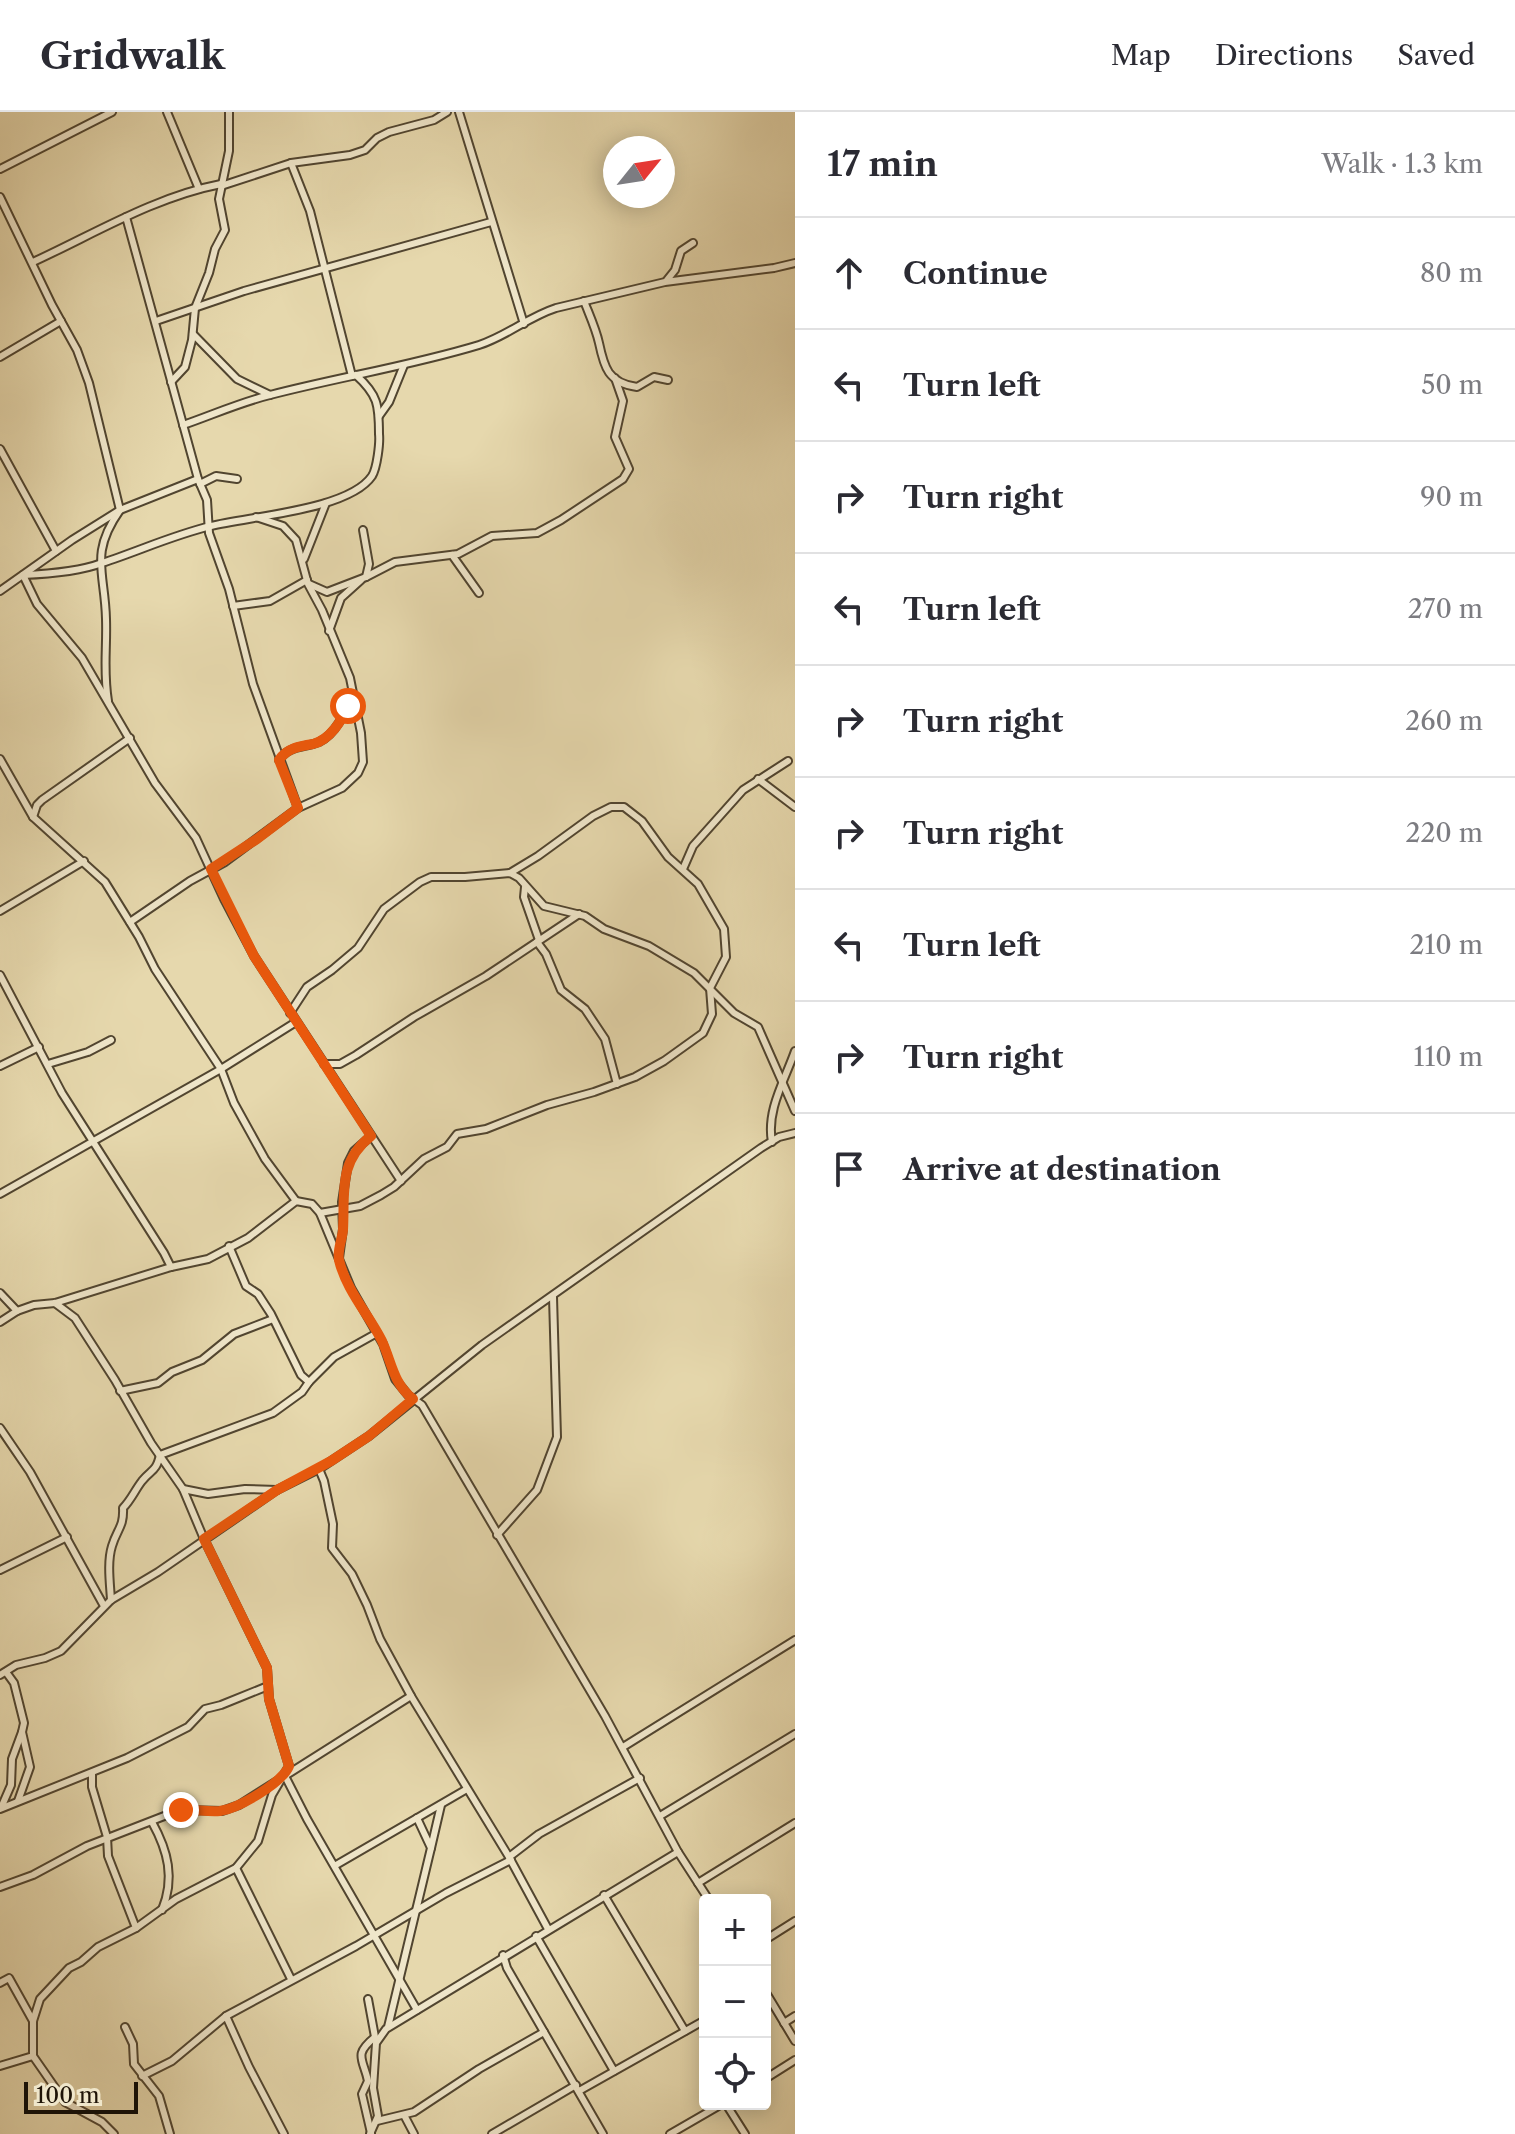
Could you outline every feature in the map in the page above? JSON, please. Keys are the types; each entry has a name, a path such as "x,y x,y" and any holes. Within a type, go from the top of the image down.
{"street":[{"path":"0,169 112,112"},
{"path":"167,112 199,189"},
{"path":"171,382 185,367 195,308 215,249 225,230 219,199 229,151 229,112"},
{"path":"33,262 126,217 199,189 291,163 350,155 365,150 389,132 434,120 447,112"},
{"path":"459,112 524,324"},
{"path":"23,575 100,564 163,539 208,526 326,503 362,485 374,472 380,443 374,394 354,376 310,211 291,163"},
{"path":"0,197 89,383 120,510"},
{"path":"126,217 209,513 208,526 253,684 298,808"},
{"path":"156,321 491,222"},
{"path":"665,282 675,270 681,251 693,243"},
{"path":"183,425 270,395 404,365 480,344 541,313 584,301 665,282 795,263"},
{"path":"308,582 327,592 395,562 465,552 492,536 537,533 623,479 629,469 615,437 623,401 615,378 602,364 599,342 584,301"},
{"path":"0,357 61,321"},
{"path":"193,334 237,379 270,395"},
{"path":"379,416 389,402 404,365"},
{"path":"615,378 637,387 654,377 668,380"},
{"path":"0,449 56,551"},
{"path":"0,591 120,510 216,476 237,479"},
{"path":"303,563 326,503"},
{"path":"109,705 103,675 106,622 100,564 106,529 120,510"},
{"path":"130,922 257,839 298,808 342,788 358,773 363,762 361,733 346,667 308,582 292,532 256,517"},
{"path":"329,631 341,598 365,577 369,564 363,530"},
{"path":"452,555 479,593"},
{"path":"23,575 37,604 82,658 155,783 196,838 254,956 401,1181"},
{"path":"233,606 270,601 308,582"},
{"path":"279,760 289,750 316,743 329,735 352,695"},
{"path":"33,817 42,800 130,738"},
{"path":"0,759 33,817 105,882 155,969 221,1069 234,1103 265,1159 296,1201 312,1204 320,1213 351,1288 377,1333 395,1379 422,1405 623,1747 678,1852 705,1894"},
{"path":"683,869 686,856 693,846 743,790 788,761"},
{"path":"758,779 795,807"},
{"path":"290,1013 307,987 358,948 384,909 420,882 431,877 510,873 611,807 624,807 633,812 668,857 698,884 726,936 726,957 710,988 712,1014 703,1033 657,1065 617,1084 547,1105 486,1129 457,1134 447,1147 424,1159 394,1187 360,1206 320,1213"},
{"path":"0,911 84,861"},
{"path":"510,873 544,906 579,914 675,960 710,988 734,1013 758,1027 795,1111"},
{"path":"525,887 524,897 536,923 538,941 561,990 585,1009 605,1039 617,1084"},
{"path":"324,1064 340,1064 356,1055 579,914"},
{"path":"0,975 62,1093 171,1267"},
{"path":"0,1194 221,1069 296,1022"},
{"path":"48,1064 88,1052 111,1040"},
{"path":"0,1066 39,1047"},
{"path":"772,1142 770,1126 795,1051"},
{"path":"0,1808 9,1790 12,1759 24,1723 14,1683 3,1673 16,1665 61,1651 111,1600 158,1572 277,1490 319,1469 369,1436 482,1345 772,1142 795,1133"},
{"path":"339,1259 342,1209 350,1158 371,1136"},
{"path":"0,1322 34,1305 55,1303 171,1267 208,1259 248,1238 296,1201"},
{"path":"229,1246 246,1286 260,1295 298,1371 309,1382"},
{"path":"0,1293 17,1311"},
{"path":"497,1535 537,1490 557,1437 553,1297"},
{"path":"55,1303 75,1318 183,1489 267,1668 272,1710 288,1760 285,1776 272,1795 258,1841 236,1868 176,1899 136,1928 98,1947 69,1968 40,1999 33,2021 33,2056 65,2102 102,2122 114,2134"},
{"path":"120,1391 158,1383 172,1372 202,1360 234,1334 273,1319"},
{"path":"160,1455 260,1419 302,1392 343,1351 377,1333"},
{"path":"0,1428 30,1472 104,1606"},
{"path":"111,1600 111,1548 124,1522 123,1508 135,1496 142,1481 155,1471 160,1455"},
{"path":"319,1469 333,1524 332,1548 352,1574 375,1629 411,1696 510,1858 548,1929"},
{"path":"183,1489 208,1494 245,1489 277,1490"},
{"path":"0,1570 67,1537"},
{"path":"623,1747 795,1640"},
{"path":"0,1808 92,1774 188,1727 205,1709 268,1686"},
{"path":"0,1887 33,1875 107,1837 181,1810 222,1811 230,1808 411,1696"},
{"path":"18,1802 30,1767 22,1732"},
{"path":"660,1816 795,1734"},
{"path":"92,1774 92,1787 107,1837 108,1856 136,1928"},
{"path":"285,1776 417,2010"},
{"path":"142,2076 172,2061 226,2016 510,1858 539,1834 640,1778"},
{"path":"336,1865 467,1789"},
{"path":"388,2027 442,1804"},
{"path":"417,1818 431,1848"},
{"path":"152,1822 170,1873 168,1896 162,1910"},
{"path":"698,1883 795,1823"},
{"path":"370,2133 377,2121 373,2088 376,2043 380,2034 503,1955 678,1852"},
{"path":"236,1868 291,1979"},
{"path":"604,1895 685,2031"},
{"path":"771,1936 795,1921"},
{"path":"536,1936 614,2071"},
{"path":"503,1955 507,1968 603,2134"},
{"path":"0,1983 9,1978 33,2021"},
{"path":"368,1999 375,2037 363,2047 360,2060 368,2081 362,2094 370,2133"},
{"path":"771,2001 795,2041"},
{"path":"226,2016 284,2134"},
{"path":"784,2023 795,2016"},
{"path":"492,2134 699,2023"},
{"path":"125,2027 133,2044 134,2064 159,2096 170,2134"},
{"path":"377,2121 404,2115 544,2032"},
{"path":"0,2066 33,2056"},
{"path":"771,2075 795,2060"},
{"path":"670,2134 713,2110"},
{"path":"728,2110 745,2134"},
{"path":"404,2115 414,2134"}],"route":[{"path":"181,1810 222,1811 239,1805 285,1776 289,1766 269,1699 267,1668 204,1539 277,1490 369,1436 413,1399 395,1379 383,1344 351,1288 339,1259 348,1163 354,1151 371,1136 254,956 211,869 298,808 279,760 289,750 329,735 348,706"}]}
